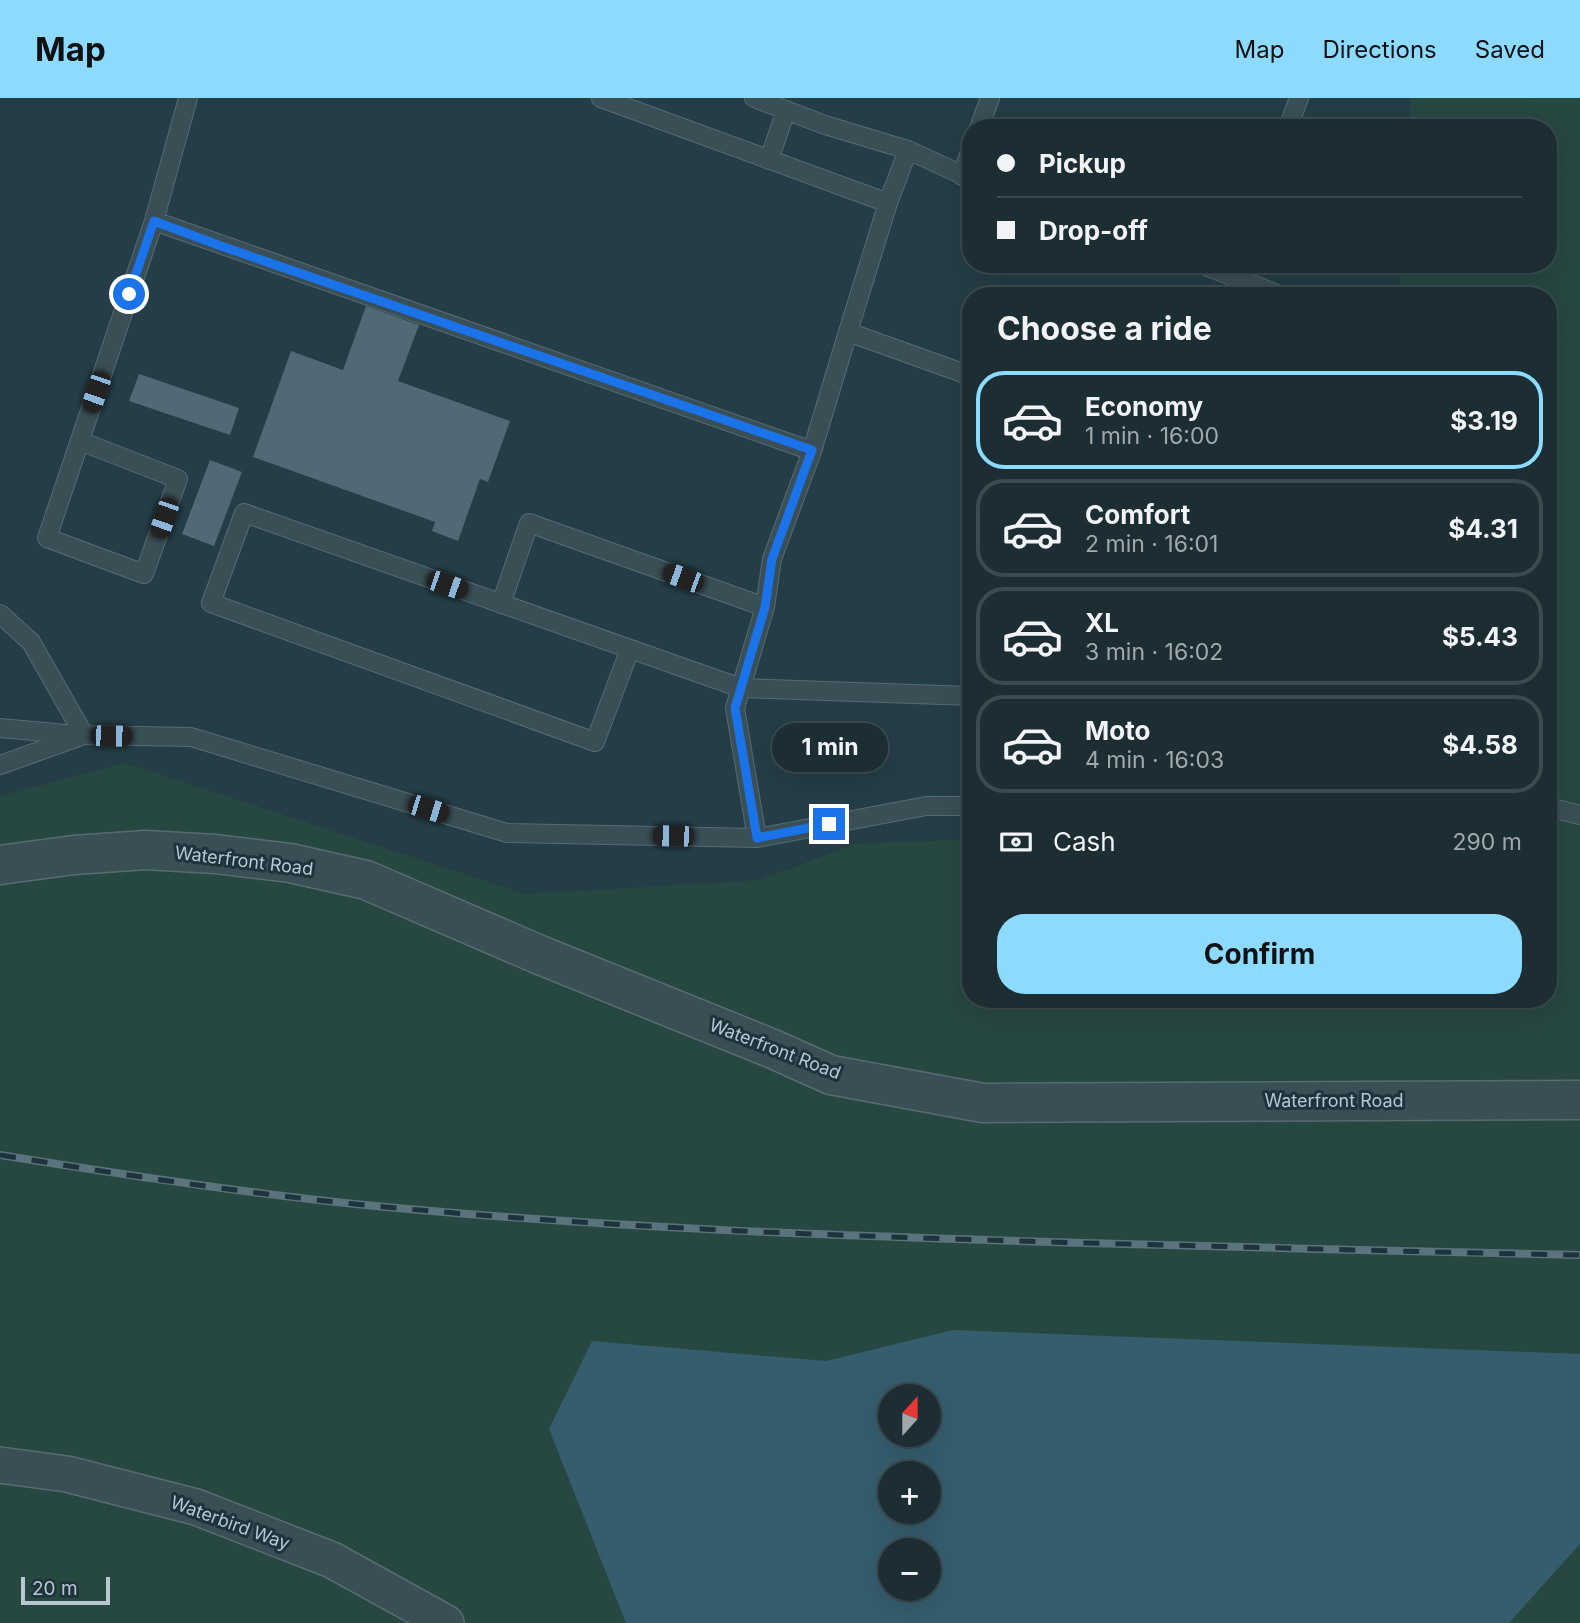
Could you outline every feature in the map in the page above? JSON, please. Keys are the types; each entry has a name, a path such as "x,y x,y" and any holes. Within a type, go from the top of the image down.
{"street":[{"name":"Waterfront Road","path":"0,865 74,855 146,850 215,853 290,863 366,880 831,1075 983,1103 1580,1100"},
{"name":"Waterbird Way","path":"0,1465 67,1474 196,1507 332,1560 446,1623"}],"lane":[{"path":"80,441 178,479 144,574 47,538 154,221 188,98"},
{"path":"600,98 888,203"},
{"path":"754,98 825,125 908,150 962,175"},
{"path":"982,119 990,98"},
{"path":"1291,119 1299,98"},
{"path":"769,160 786,110"},
{"path":"757,838 735,708 765,607 772,559 812,450 888,203 908,150"},
{"path":"154,221 812,450"},
{"path":"1241,273 1266,287"},
{"path":"848,332 962,373"},
{"path":"630,649 594,742 211,603 244,513 741,688 962,696"},
{"path":"501,604 529,523 765,607"},
{"path":"0,614 32,642 84,736"},
{"path":"0,728 84,736 191,737 507,833 757,838 926,806 962,806"},
{"path":"0,765 84,736"},
{"path":"1557,809 1580,816"}],"green space":[{"path":"1411,98 1580,98 1580,1623 0,1623 0,796 125,763 525,894 760,880 855,844 962,839 962,1008 1557,1008 1557,287 1400,287 1400,273 1557,273 1557,119 1410,119"}],"water":[{"path":"953,1330 1580,1354 1580,1544 1509,1623 626,1623 549,1429 592,1341 826,1361"}],"building":[{"path":"366,306 419,325 398,381 510,421 488,482 480,479 458,541 432,531 435,522 253,457 291,351 343,370"},
{"path":"139,374 239,408 230,435 129,401"},
{"path":"210,460 242,472 214,546 182,534"}],"railway":[{"path":"0,1155 310,1199 629,1225 995,1240 1580,1255"}],"route":[{"path":"129,294 154,221 812,450 772,559 765,607 735,708 757,838 829,824"}]}
